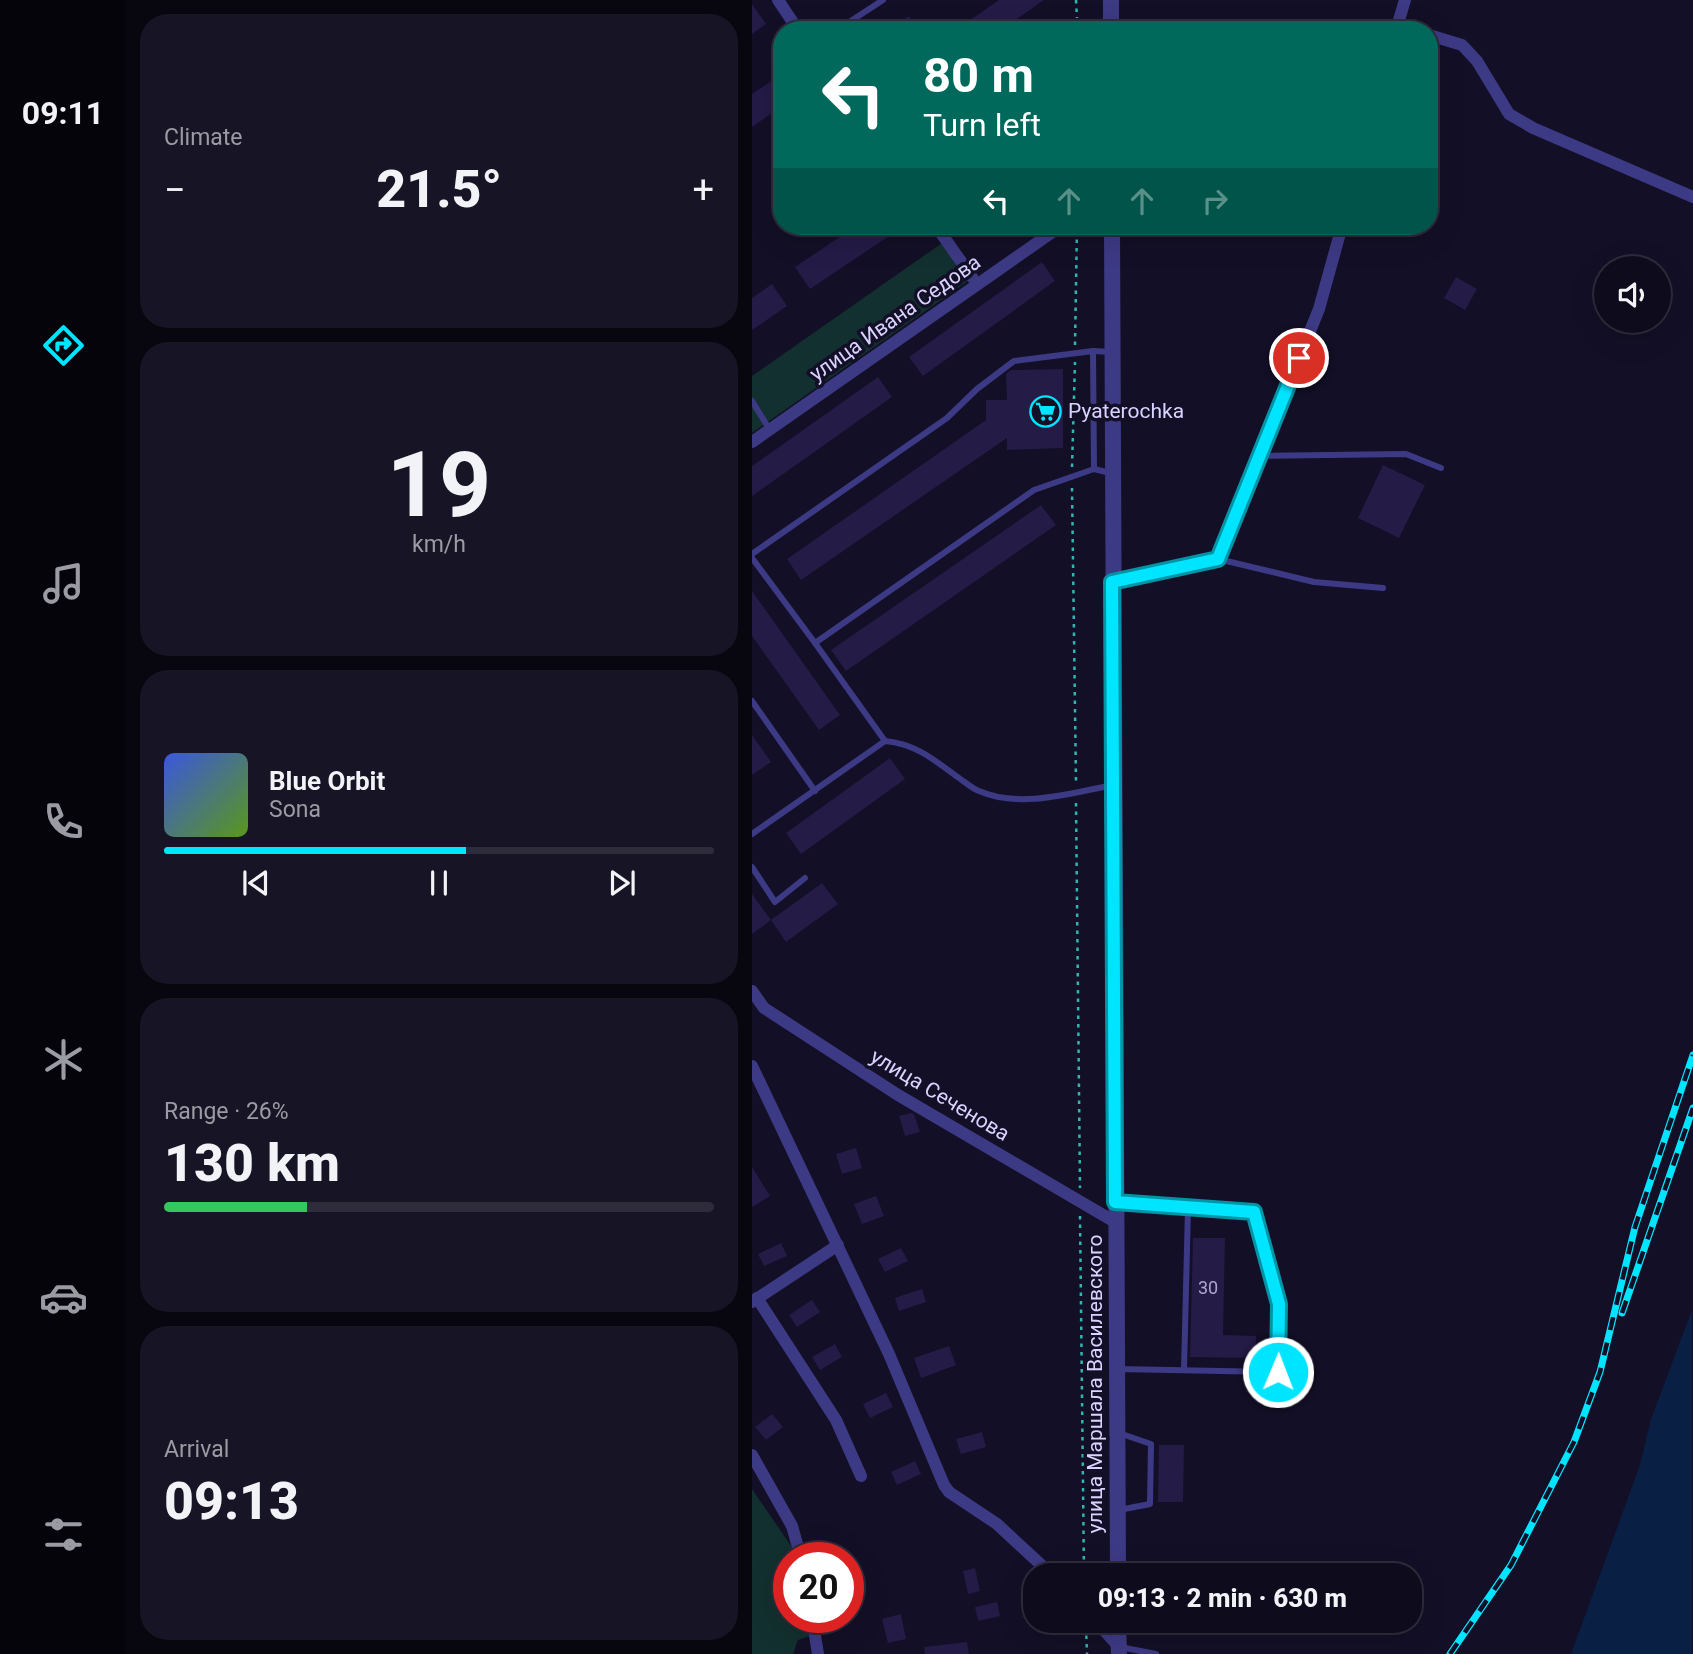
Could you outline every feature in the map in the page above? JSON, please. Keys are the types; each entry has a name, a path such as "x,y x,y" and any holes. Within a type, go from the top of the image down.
{"street":[{"path":"778,0 793,21"},
{"path":"1111,0 1111,21"},
{"path":"1399,21 1405,0"},
{"path":"1438,38 1462,45 1477,61 1509,114 1533,128 1692,197"},
{"path":"942,235 972,277"},
{"name":"улица Ивана Седова","path":"752,442 1048,235"},
{"name":"улица Маршала Василевского","path":"1112,235 1118,1563"},
{"path":"1112,582 1218,559 1318,309 1339,235"},
{"name":"улица Сеченова","path":"753,993 764,1008 898,1095 1115,1223"},
{"path":"752,1066 889,1354 944,1485 949,1492 997,1524 1039,1563"},
{"path":"838,1245 755,1300 836,1420 861,1476"},
{"path":"752,1455 792,1526 796,1542"},
{"path":"815,1633 818,1654"},
{"path":"1105,1633 1119,1650"}],"lane":[{"path":"851,21 883,0"},
{"path":"1093,351 1094,468"},
{"path":"885,741 752,556 947,418 977,389 1014,361 1093,351 1112,352"},
{"path":"752,401 770,430"},
{"path":"1260,456 1406,454 1441,468"},
{"path":"815,643 1034,490 1094,468 1112,474"},
{"path":"1218,559 1314,582 1383,588"},
{"path":"752,701 815,791"},
{"path":"752,834 885,741 905,743 928,755 976,790 999,798 1025,799 1113,785"},
{"path":"752,867 775,902 805,878"},
{"path":"1115,1202 1254,1212 1279,1304 1278,1372 1116,1368"},
{"path":"1184,1370 1188,1208"},
{"path":"1117,1432 1151,1444 1150,1504 1117,1511"},
{"path":"1119,1650 1156,1654"}],"path":[{"path":"1075,21 1076,0"},
{"path":"1077,235 1072,476 1084,1563"},
{"path":"1086,1633 1087,1654"}],"green space":[{"path":"942,243 968,281 752,433 752,376"},
{"path":"752,1489 788,1542 773,1542 773,1633 810,1633 810,1636 798,1640 793,1654 752,1654"}],"water":[{"path":"1692,1310 1692,1654 1571,1654 1640,1465 1651,1419"}],"building":[{"path":"999,0 1044,0 1014,21 969,21"},
{"path":"752,4 766,24 752,34"},
{"path":"773,80 773,112 752,127 752,94"},
{"path":"843,235 891,235 810,289 795,267"},
{"path":"1042,262 1055,281 923,376 909,357"},
{"path":"1456,277 1477,289 1465,310 1444,298"},
{"path":"772,284 787,306 752,330 752,298"},
{"path":"1063,369 1063,448 1007,450 1007,438 801,580 787,559 986,420 986,400 1007,400 1006,374 1011,370"},
{"path":"878,377 892,397 752,496 752,466"},
{"path":"1383,465 1425,485 1399,538 1358,518"},
{"path":"1041,505 1056,525 846,671 831,650"},
{"path":"752,591 840,715 819,730 752,636"},
{"path":"752,735 771,762 752,775"},
{"path":"890,758 905,779 801,854 786,833"},
{"path":"822,883 838,904 786,942 771,920"},
{"path":"752,894 771,920 752,934"},
{"path":"914,1114 920,1132 905,1136 899,1116"},
{"path":"856,1148 862,1168 842,1174 836,1154"},
{"path":"752,1167 770,1196 752,1207"},
{"path":"876,1196 884,1216 862,1224 854,1204"},
{"path":"1193,1238 1225,1238 1223,1335 1256,1336 1256,1358 1190,1357"},
{"path":"781,1243 787,1256 764,1266 758,1254"},
{"path":"901,1248 908,1261 885,1272 878,1259"},
{"path":"922,1289 926,1302 899,1311 895,1298"},
{"path":"812,1300 820,1312 797,1327 789,1315"},
{"path":"835,1344 842,1357 820,1370 812,1357"},
{"path":"949,1346 956,1365 921,1378 914,1358"},
{"path":"886,1393 893,1407 870,1418 863,1404"},
{"path":"772,1414 783,1427 766,1440 755,1427"},
{"path":"982,1432 986,1447 961,1454 956,1439"},
{"path":"1159,1445 1184,1445 1183,1502 1158,1502"},
{"path":"915,1461 921,1474 897,1485 891,1472"},
{"path":"975,1568 980,1591 968,1594 963,1571"},
{"path":"997,1602 1000,1616 978,1621 975,1607"},
{"path":"901,1614 906,1639 888,1643 882,1619"},
{"path":"967,1642 969,1654 925,1654 924,1647"}],"railway":[{"path":"1450,1654 1511,1565 1574,1442 1600,1372 1635,1227 1693,1055"},
{"path":"1622,1313 1693,1108"}],"place":[{"name":"Pyaterochka","path":"1045,411"}],"route":[{"path":"1278,1372 1279,1304 1254,1212 1115,1202 1112,582 1218,559 1299,358"}]}
